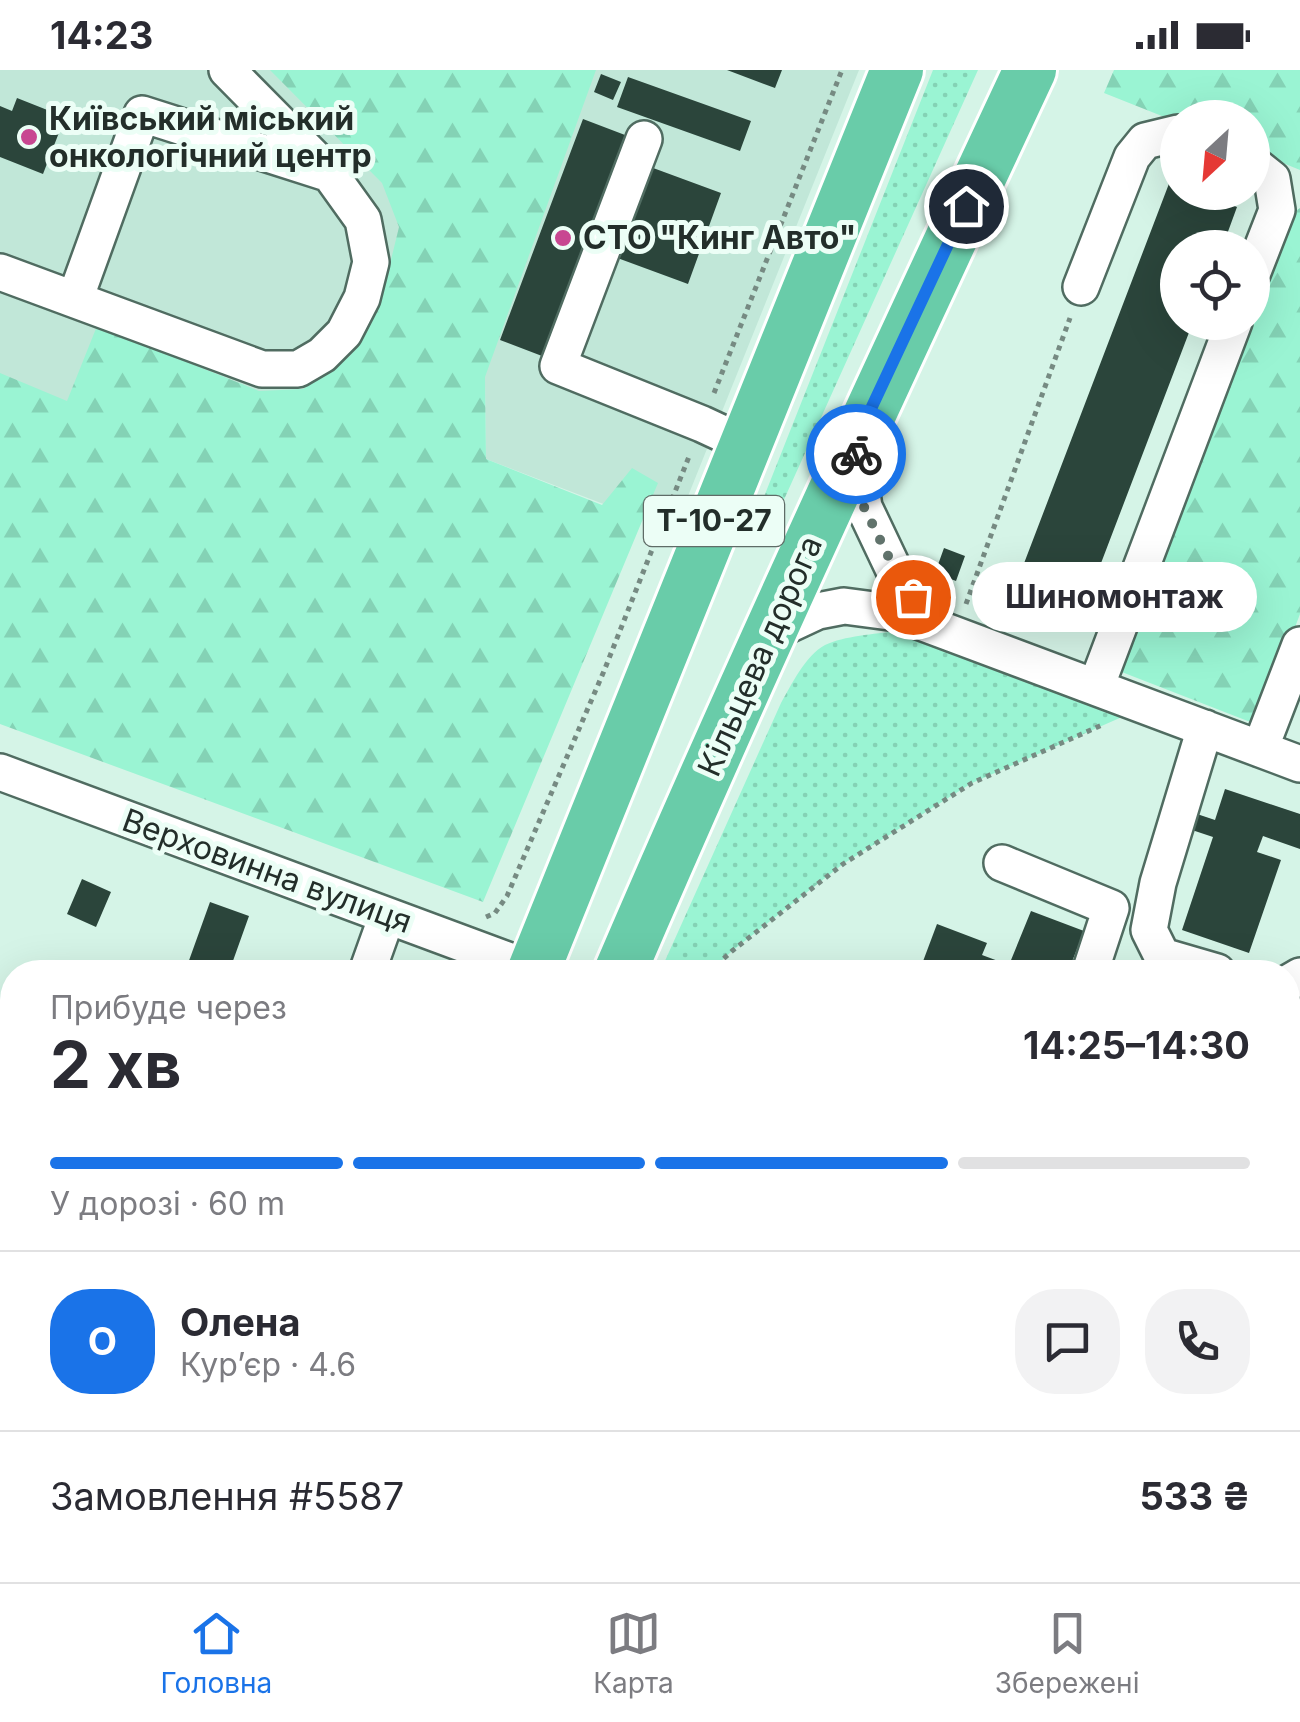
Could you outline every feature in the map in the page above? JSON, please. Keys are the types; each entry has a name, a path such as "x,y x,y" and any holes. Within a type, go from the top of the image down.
{"highway":[{"name":"Т-10-27","path":"537,960 724,434 897,70"},
{"name":"Кільцева дорога","path":"625,960 854,445 1030,70"}],"street":[{"path":"0,272 262,369 298,369 322,355 344,333 362,298 371,262 364,220 330,174 228,70"},
{"path":"75,299 142,114 330,174"},
{"path":"1081,287 1132,157 1145,141 1160,137"},
{"path":"644,139 558,366 724,434"},
{"path":"1270,178 1288,198 1270,236"},
{"path":"1096,686 1227,340"},
{"path":"854,445 864,507 894,568 944,630"},
{"path":"772,634 818,611 844,606 897,613 1300,764"},
{"path":"1260,749 1300,645"},
{"path":"1176,960 1162,956 1149,930 1158,883 1205,728"},
{"name":"Верховинна вулиця","path":"0,772 506,960"},
{"path":"1002,863 1111,908 1094,960"},
{"path":"371,960 387,916"}],"path":[{"path":"463,942 470,919 496,914 507,896 604,671 724,434 842,70"},
{"path":"944,630 1081,287"},
{"path":"723,960 843,864 972,783 1113,720"}],"shaded area":[{"path":"0,70 859,70 674,531 486,459 485,381 0,723"}],"green space":[{"path":"270,70 596,70 485,377 486,459 602,505 632,468 658,483 483,902 0,724 0,373 67,401 97,326 259,391 303,389 350,356 381,301 399,227 382,183"},
{"path":"933,70 978,70 768,535 752,527"},
{"path":"1114,70 1300,70 1300,170 1270,158 1270,100 1160,100 1160,115 1104,93"},
{"path":"1300,208 1300,614 1258,725 1114,669 1240,340 1270,340 1270,262 1287,217"},
{"path":"896,631 1131,713 972,783 843,864 722,960 665,960 781,703 811,656 825,645 850,637"}],"building":[{"path":"727,70 782,70 775,88"},
{"path":"601,74 621,82 613,100 594,92"},
{"path":"628,77 751,121 740,151 617,107"},
{"name":"Київський міський онкологічний центр","path":"17,98 65,117 43,174 0,157 0,106 12,111"},
{"name":"СТО \"Кинг Авто\"","path":"583,119 625,135 542,356 500,340"},
{"path":"645,165 721,193 688,284 612,256"},
{"path":"1160,207 1236,210 1229,230 1160,230 1160,340 1186,340 1090,592 1023,566"},
{"path":"944,548 965,556 956,581 935,573"},
{"path":"1225,789 1300,814 1300,849 1263,836 1257,852 1281,860 1249,953 1182,930 1213,837 1192,830 1197,814 1215,820"},
{"path":"82,879 111,892 96,927 67,914"},
{"path":"210,902 249,916 233,960 189,960"},
{"path":"1031,911 1084,931 1073,960 1011,960"},
{"path":"937,924 987,943 982,955 996,960 924,960"}],"way so far":[{"path":"856,454 864,507 913,597"}],"place":[{"name":"Київський міський онкологічний центр","path":"29,137"},
{"name":"СТО \"Кинг Авто\"","path":"563,238"},
{"name":"Шиномонтаж","path":"913,597"}],"route":[{"path":"856,454 854,445 966,206"}]}
